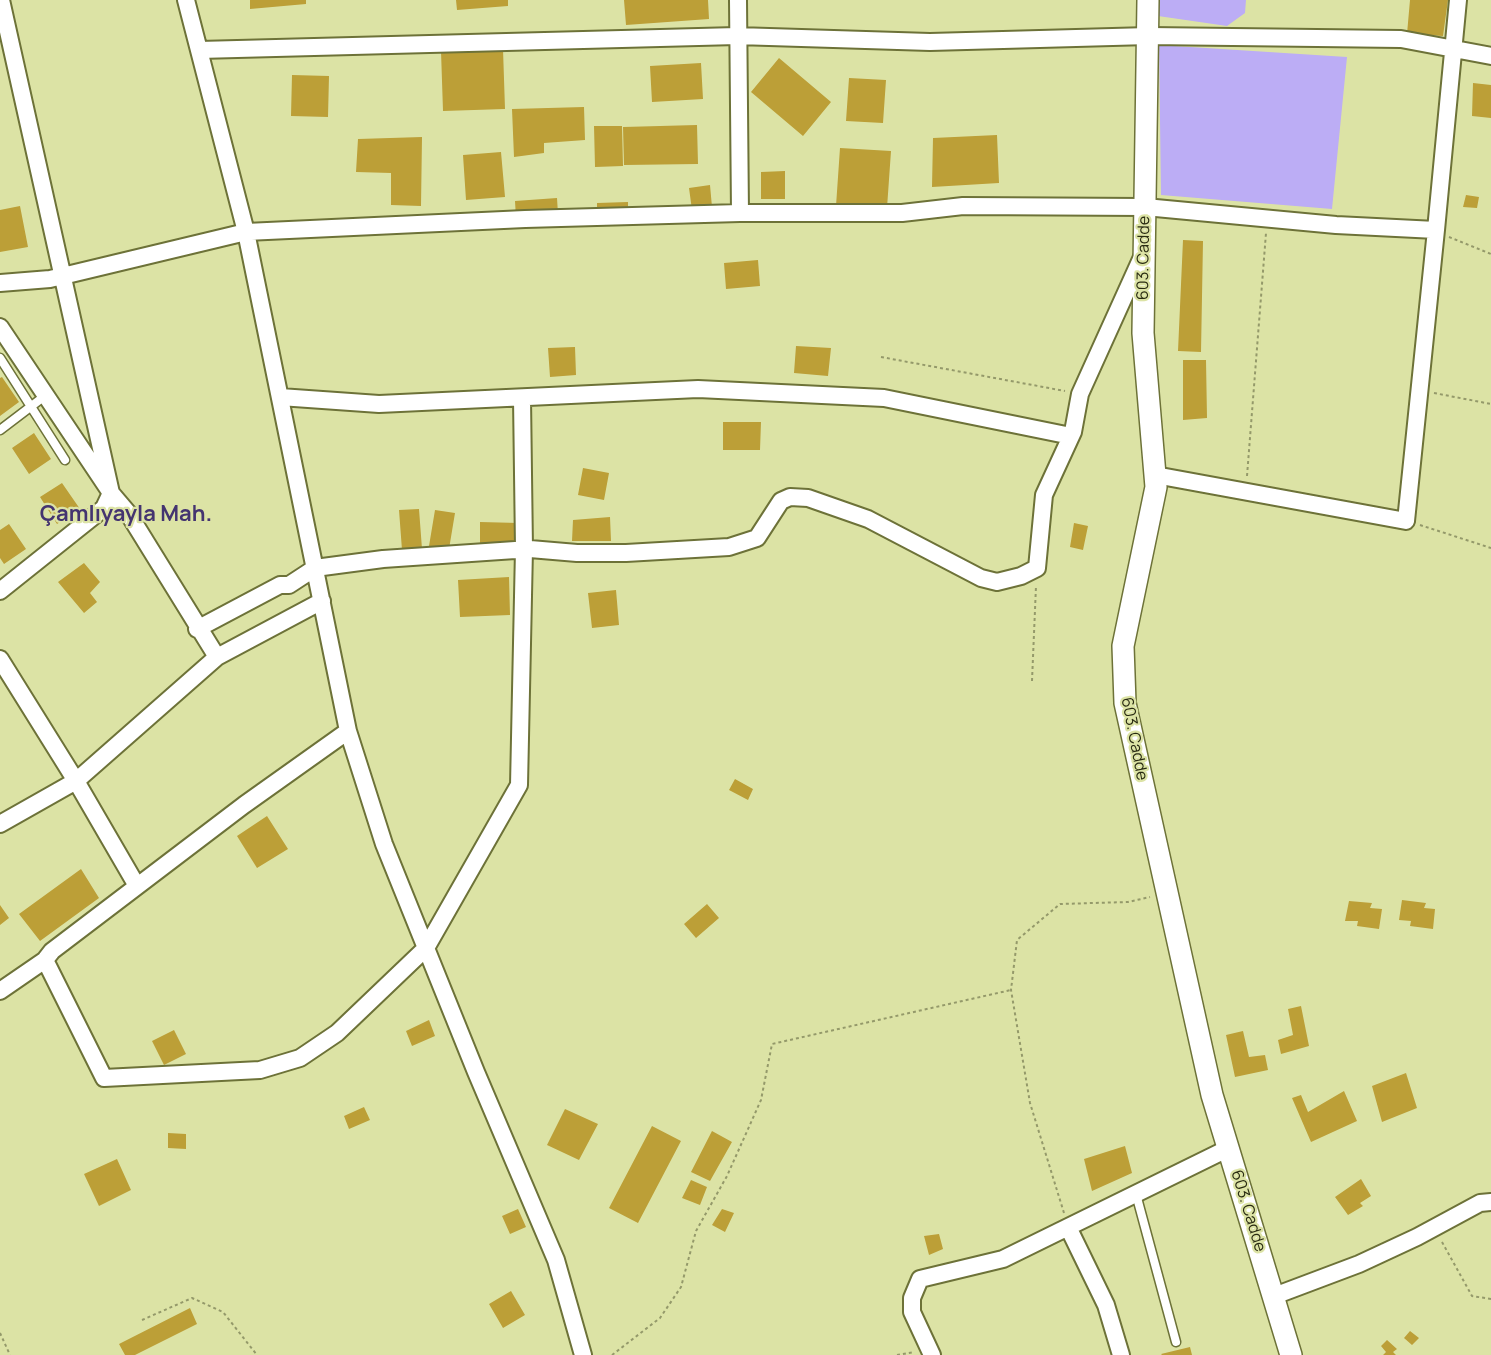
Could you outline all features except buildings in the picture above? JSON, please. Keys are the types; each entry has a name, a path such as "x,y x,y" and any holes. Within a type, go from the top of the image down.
{"street":[{"path":"0,591 104,508 111,493 1,0"},
{"path":"186,0 246,232 348,731 384,844 556,1260 583,1355"},
{"path":"738,0 740,213"},
{"name":"603. Cadde","path":"1148,0 1143,333 1156,487 1123,646 1125,703 1212,1095 1291,1355"},
{"path":"1155,475 1406,521 1458,0"},
{"path":"199,50 737,36 930,42 1149,36 1401,39 1491,56"},
{"path":"0,283 64,276 246,232 740,213 847,215 902,213 963,206 1145,207 1436,230"},
{"path":"197,629 280,585 289,585 315,568 383,559 524,549 616,553 729,547 757,538 780,501 790,497 808,498 868,519 981,578 998,582 1021,576 1037,568 1044,495 1071,436 1080,394 1144,251"},
{"path":"0,327 111,493 128,513 197,629 217,657"},
{"path":"280,397 379,404 698,389 884,398 1071,436"},
{"path":"45,960 104,1078 108,1080 260,1070 300,1058 338,1033 426,948 519,785 524,549 522,398"},
{"path":"0,824 76,781 217,657 322,601"},
{"path":"0,659 76,781 137,886"},
{"path":"0,991 45,960 137,886 244,805 348,731"},
{"path":"932,1355 912,1312 912,1298 920,1280 1003,1259 1228,1148"},
{"path":"1274,1296 1359,1264 1480,1203 1491,1202"},
{"path":"1068,1227 1106,1305 1121,1355"}],"lane":[{"path":"0,358 65,460"},
{"path":"0,430 46,395"},
{"path":"1136,1194 1176,1342"}],"path":[{"path":"1246,490 1268,218"},
{"path":"1436,230 1484,253 1491,254"},
{"path":"881,357 1080,394"},
{"path":"1419,390 1491,404"},
{"path":"1406,521 1491,548"},
{"path":"1032,681 1037,568"},
{"path":"1068,1227 1030,1103 1011,990 1017,940 1060,904 1128,902 1168,892"},
{"path":"612,1355 660,1318 681,1287 696,1231 727,1176 761,1100 772,1044 1011,990"},
{"path":"1435,1227 1472,1296 1491,1299"},
{"path":"142,1320 192,1298 223,1312 257,1355"},
{"path":"0,1333 10,1355"}],"shaded area":[{"path":"1158,0 1246,0 1245,13 1227,26 1158,16"},
{"path":"1159,45 1347,57 1332,209 1161,195"}],"district":[{"name":"Çamlıyayla Mah.","path":"126,515"}]}
